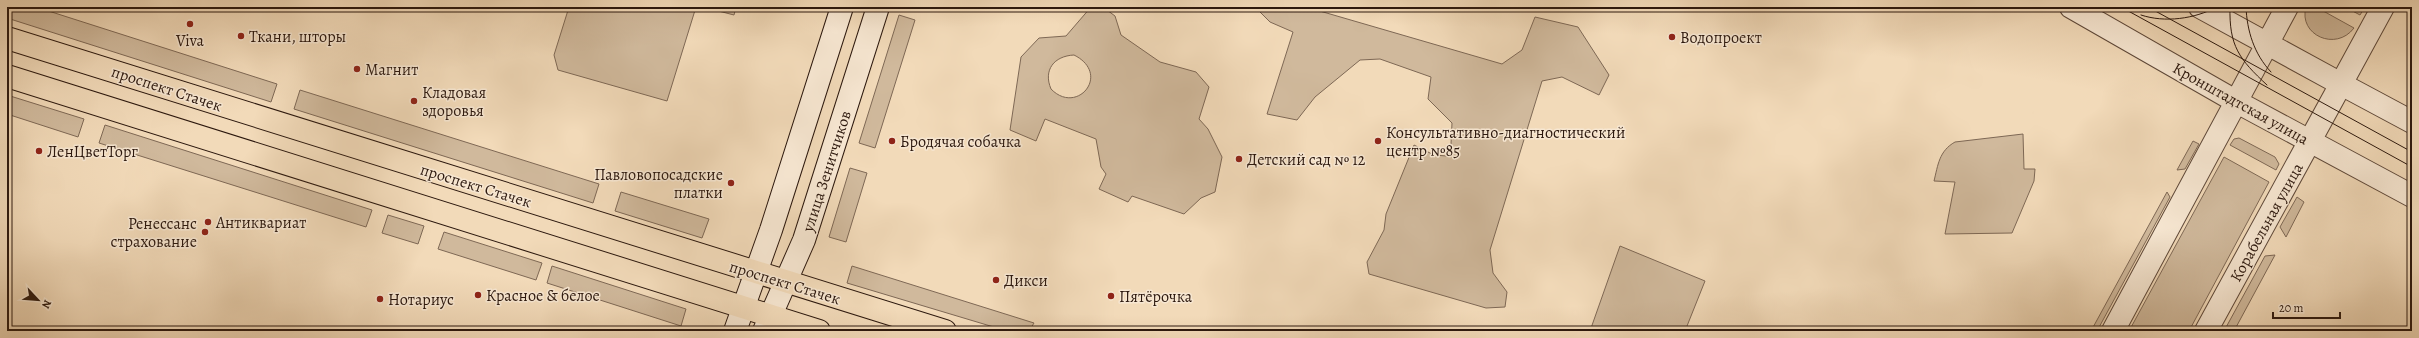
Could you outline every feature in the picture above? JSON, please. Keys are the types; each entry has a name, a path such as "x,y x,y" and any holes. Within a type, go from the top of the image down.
{"main road":[{"name":"проспект Стачек","path":"7,38 945,331"},
{"path":"7,76 743,308 767,323 819,331"}],"street":[{"path":"735,331 756,272 842,7"},
{"name":"улица Зенитчиков","path":"767,323 804,240 878,7"},
{"name":"Кронштадтская улица","path":"2071,7 2237,102 2412,196"},
{"path":"2200,7 2412,122"},
{"path":"2112,331 2287,7"},
{"name":"Корабельная улица","path":"2206,331 2383,7"}],"shaded area":[{"path":"7,7 36,7 277,84 271,102 7,18"},
{"path":"569,7 696,7 667,101 558,70 554,55"},
{"path":"703,7 736,7 734,15"},
{"path":"1091,7 1103,7 1115,16 1121,35 1160,62 1196,72 1209,87 1199,119 1208,129 1222,157 1215,192 1201,198 1184,214 1132,196 1128,202 1099,189 1106,174 1101,167 1096,139 1045,119 1036,141 1010,130 1021,57 1039,38 1066,36","holes":["1074,55 1085,63 1090,72 1090,81 1086,89 1080,95 1071,98 1061,96 1051,89 1048,76 1049,70 1056,61 1061,58"]},
{"path":"1263,7 1306,7 1502,64 1522,50 1535,17 1578,27 1609,75 1599,95 1562,77 1542,81 1490,250 1493,273 1507,292 1505,307 1486,308 1369,274 1367,262 1384,230 1386,214 1414,145 1434,155 1447,156 1451,144 1452,123 1428,99 1431,77 1380,59 1360,60 1315,97 1297,120 1267,114 1293,32 1270,22 1260,12"},
{"path":"2306,7 2316,7 2354,28 2346,35 2338,39 2320,37 2313,32 2308,25 2305,17"},
{"path":"2345,7 2365,7 2360,15"},
{"path":"899,15 915,20 875,148 859,143"},
{"path":"300,90 599,184 593,203 294,109"},
{"path":"7,95 84,119 78,137 7,114"},
{"path":"105,125 372,210 366,227 99,143"},
{"path":"2023,134 2024,169 2035,169 2034,181 2012,233 1945,234 1955,182 1934,181 1942,154 1955,142"},
{"path":"2239,138 2275,157 2279,164 2276,170 2230,145 2234,139"},
{"path":"2193,141 2199,144 2185,169 2177,170"},
{"path":"2224,157 2269,182 2189,331 2129,331"},
{"path":"850,168 867,173 846,242 829,237"},
{"path":"621,192 709,219 702,238 615,211"},
{"path":"2167,192 2170,197 2097,331 2091,331"},
{"path":"2297,197 2304,202 2286,237 2280,227"},
{"path":"388,215 424,226 418,244 382,233"},
{"path":"444,232 542,263 536,280 438,249"},
{"path":"1620,246 1705,281 1685,331 1590,331"},
{"path":"2275,255 2234,331 2224,331 2265,256"},
{"path":"552,266 686,309 681,326 547,283"},
{"path":"852,266 1034,323 1029,331 1007,331 847,283"}],"tram line":[{"path":"2121,7 2412,167"},
{"path":"2148,7 2412,152"},
{"path":"2141,15 2160,19 2170,19 2189,17 2217,7"},
{"path":"2230,7 2231,32 2238,51 2249,67 2267,85"},
{"path":"2246,7 2252,42 2260,58 2271,72"}],"place":[{"name":"Viva","path":"190,24"},
{"name":"Ткани, шторы","path":"241,36"},
{"name":"Водопроект","path":"1672,37"},
{"name":"Магнит","path":"357,69"},
{"name":"Кладовая здоровья","path":"414,101"},
{"name":"Бродячая собачка","path":"892,141"},
{"name":"Консультативно-диагностический центр №85","path":"1378,141"},
{"name":"ЛенЦветТорг","path":"39,151"},
{"name":"Детский сад № 12","path":"1239,159"},
{"name":"Павловопосадские платки","path":"731,183"},
{"name":"Антиквариат","path":"208,222"},
{"name":"Ренессанс страхование","path":"205,232"},
{"name":"Дикси","path":"996,280"},
{"name":"Красное & белое","path":"478,295"},
{"name":"Пятёрочка","path":"1111,296"},
{"name":"Нотариус","path":"380,299"}]}
